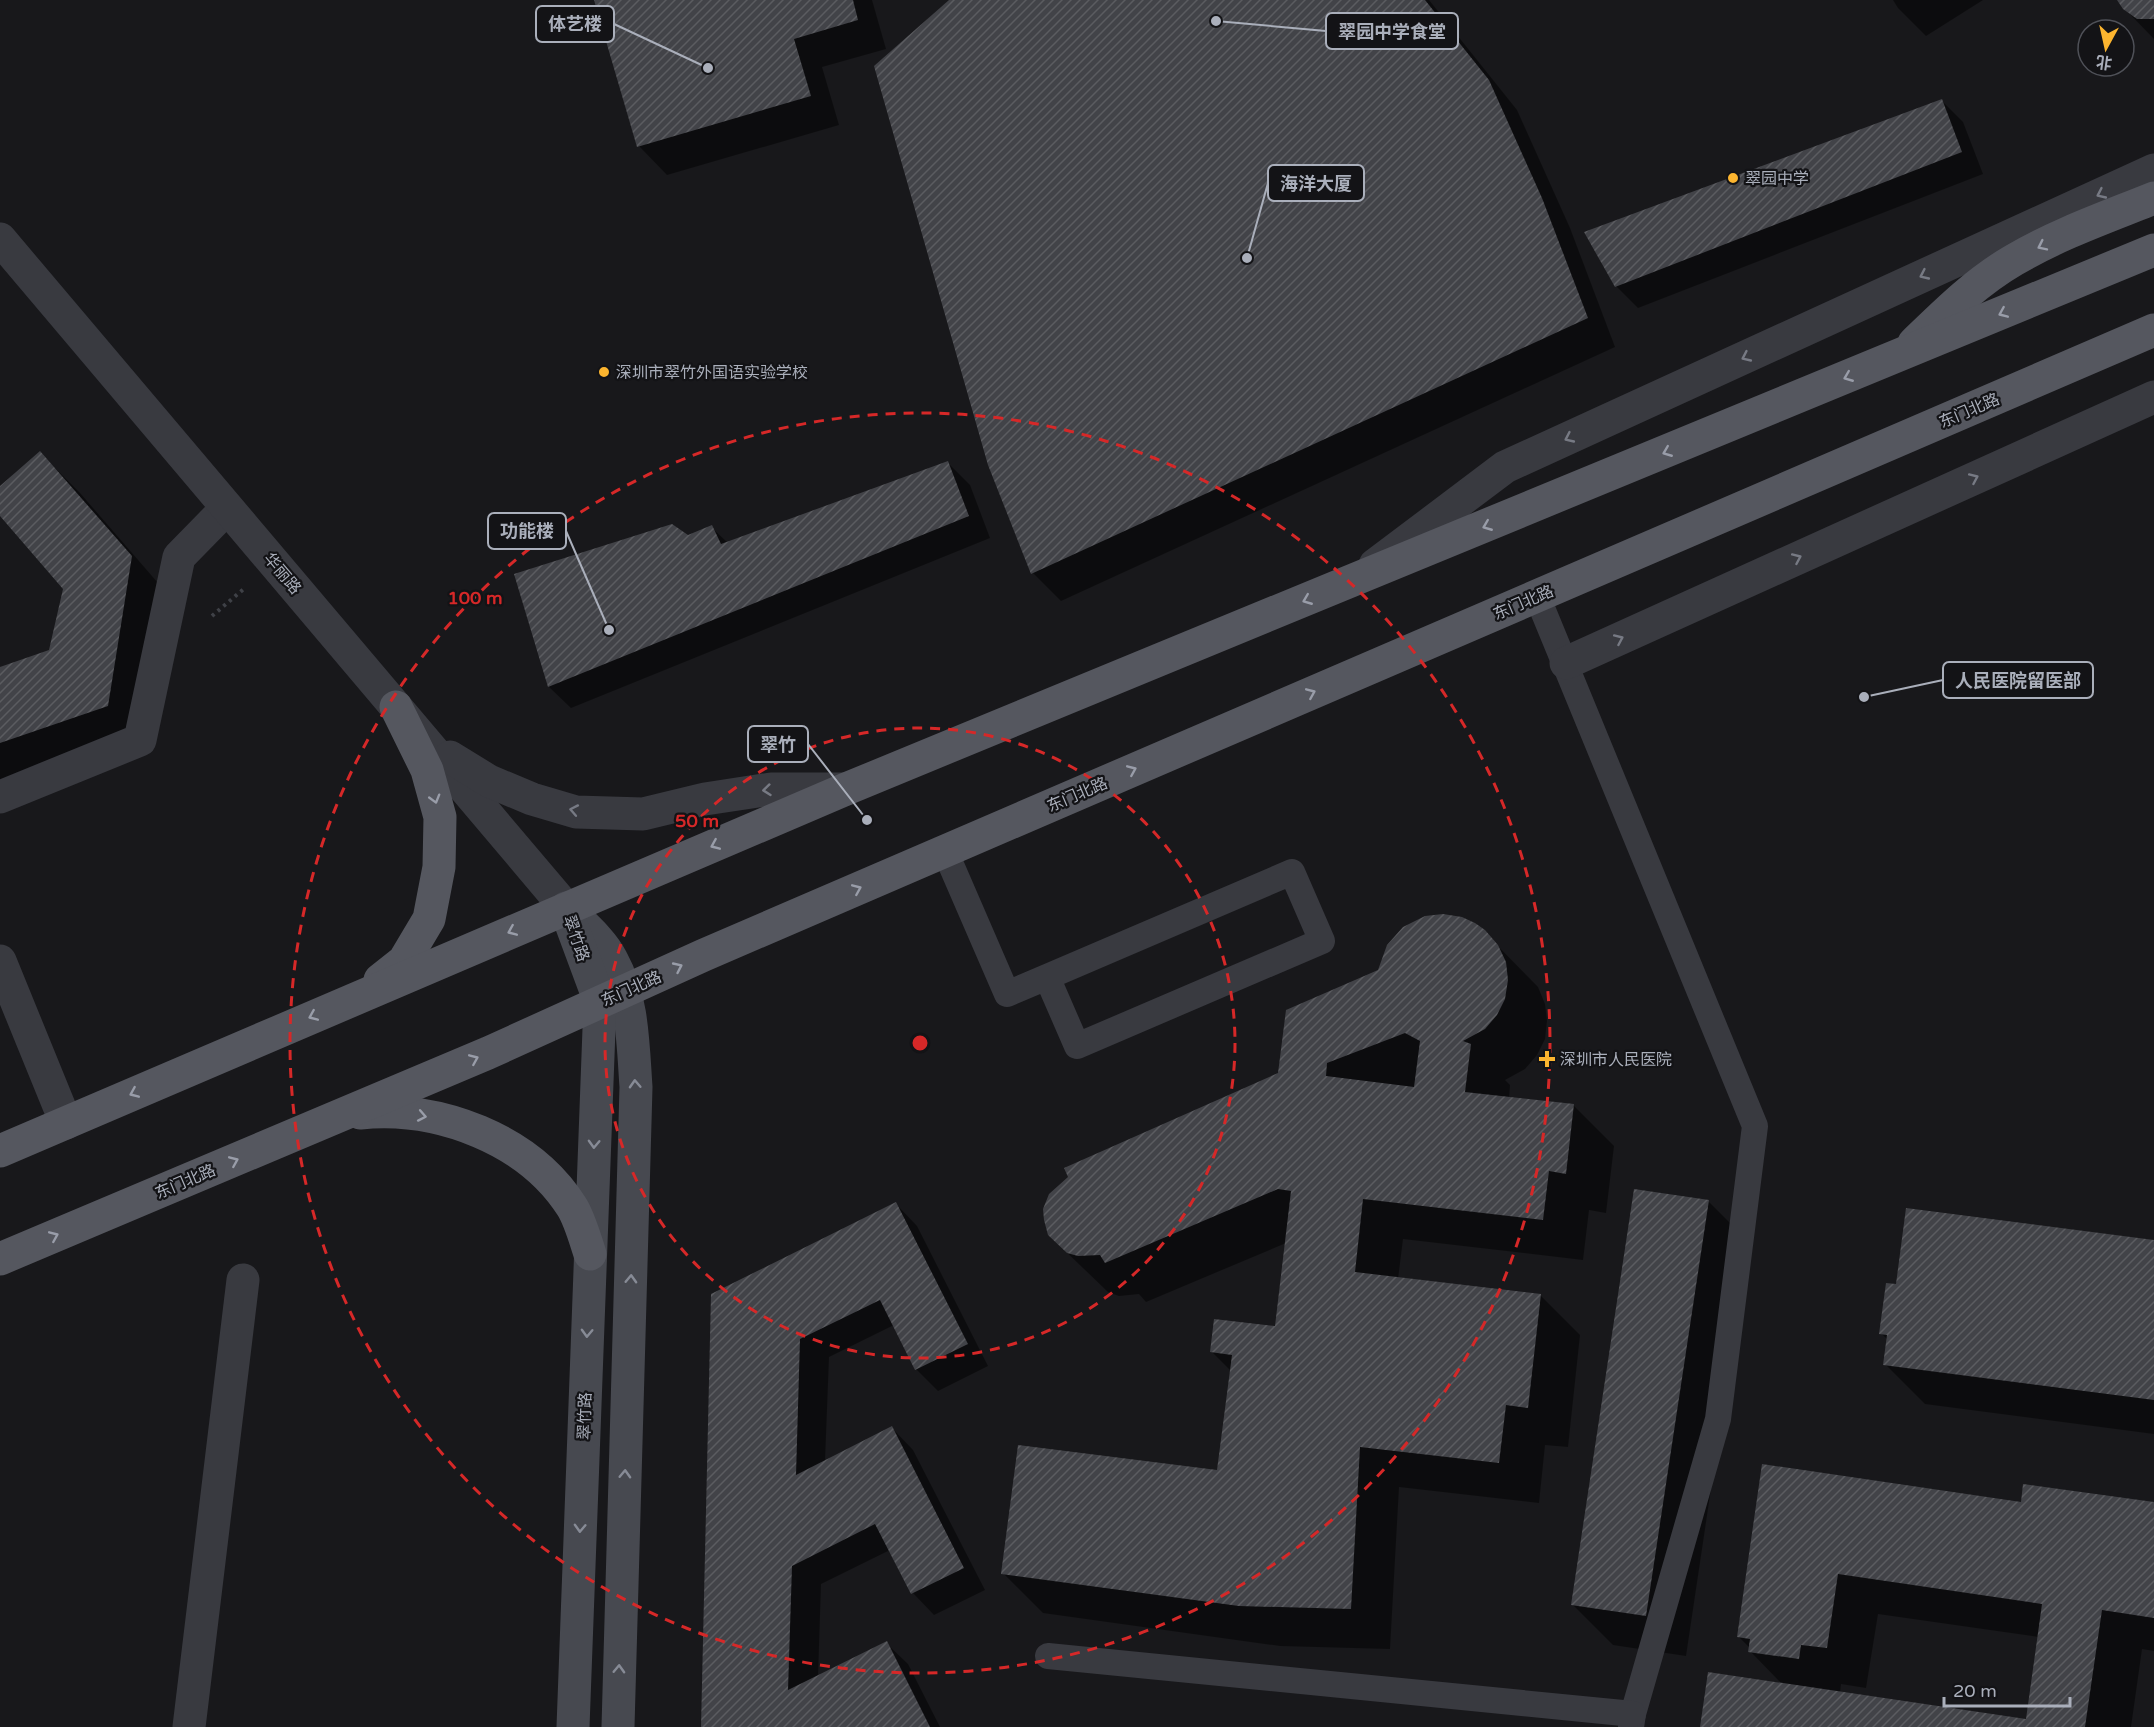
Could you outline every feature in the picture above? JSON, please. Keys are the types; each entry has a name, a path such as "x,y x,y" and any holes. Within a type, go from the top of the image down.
{"main road":[{"path":"1902,355 1959,300 2013,260 2070,232 2154,198"},
{"path":"0,1151 846,789 2154,250"},
{"name":"东门北路","path":"0,1259 488,1053 945,851 2154,330"},
{"path":"360,996 404,961 429,919 439,867 440,817 427,771 396,707"},
{"name":"翠竹路","path":"566,908 591,933 612,959 612,997 590,1254 573,1727"},
{"name":"翠竹路","path":"612,997 633,1040 636,1087 618,1727"},
{"path":"343,1114 379,1111 419,1114 466,1126 508,1146 544,1173 573,1208 590,1254"}],"street":[{"path":"1355,580 1505,467 2154,170"},
{"name":"华丽路","path":"0,238 566,908"},
{"path":"1566,663 2154,397"},
{"path":"0,797 140,740 179,557 227,508"},
{"path":"425,742 489,780 532,799 576,812 643,814 705,799 771,789 846,789"},
{"path":"0,961 66,1123"},
{"path":"189,1727 243,1280"}],"lane":[{"path":"1048,1656 1632,1720 1718,1419 1755,1126 1537,596"},
{"path":"945,851 1007,993 1047,976 1292,872 1322,941 1077,1046 1047,976"}],"building":[{"path":"594,0 853,0 858,20 794,39 811,96 637,147"},
{"path":"949,0 1425,0 1489,80 1542,198 1588,318 1031,574 988,465 874,66"},
{"path":"2117,0 2154,0 2154,19 2137,19 2123,9"},
{"path":"1942,99 1962,152 1615,287 1584,232"},
{"path":"40,451 132,556 108,706 0,743 0,667 49,650 63,589 0,516 0,486"},
{"path":"948,461 969,516 548,687 514,574 672,524 688,535 712,525 721,544"},
{"path":"1443,914 1462,917 1475,923 1485,930 1498,945 1506,962 1508,980 1505,999 1497,1015 1485,1029 1463,1041 1471,1044 1465,1092 1574,1104 1566,1174 1549,1171 1543,1220 1363,1199 1355,1272 1541,1294 1528,1408 1506,1405 1499,1463 1360,1447 1351,1609 1239,1606 1001,1574 1018,1445 1217,1470 1232,1355 1210,1352 1214,1319 1275,1326 1291,1191 1278,1189 1105,1263 1100,1255 1078,1256 1067,1253 1048,1235 1043,1209 1049,1194 1068,1177 1064,1168 1278,1073 1286,1010 1378,970 1387,945 1403,927 1425,916","holes":["1405,1033 1420,1041 1414,1087 1326,1076 1327,1063"]},
{"path":"1634,1189 1709,1200 1646,1616 1571,1605"},
{"path":"896,1202 968,1344 915,1370 880,1300 800,1339 796,1475 892,1426 964,1568 911,1594 875,1524 792,1566 788,1690 887,1641 930,1727 701,1727 711,1294"},
{"path":"1906,1208 2154,1240 2154,1400 1883,1365 1887,1335 1879,1334 1886,1283 1896,1284"},
{"path":"1762,1464 2021,1502 2023,1484 2154,1502 2154,1618 2102,1610 2085,1727 1700,1727 1708,1672 2026,1719 2042,1604 1838,1574 1827,1648 1801,1645 1799,1659 1748,1652 1750,1639 1737,1637"}],"place":[{"name":"翠园中学食堂","path":"1216,21"},
{"name":"体艺楼","path":"708,68"},
{"name":"翠园中学","path":"1733,178"},
{"name":"海洋大厦","path":"1247,258"},
{"name":"深圳市翠竹外国语实验学校","path":"604,372"},
{"name":"功能楼","path":"609,630"},
{"name":"人民医院留医部","path":"1864,697"},
{"name":"翠竹","path":"867,820"},
{"name":"深圳市人民医院","path":"1547,1059"}]}
